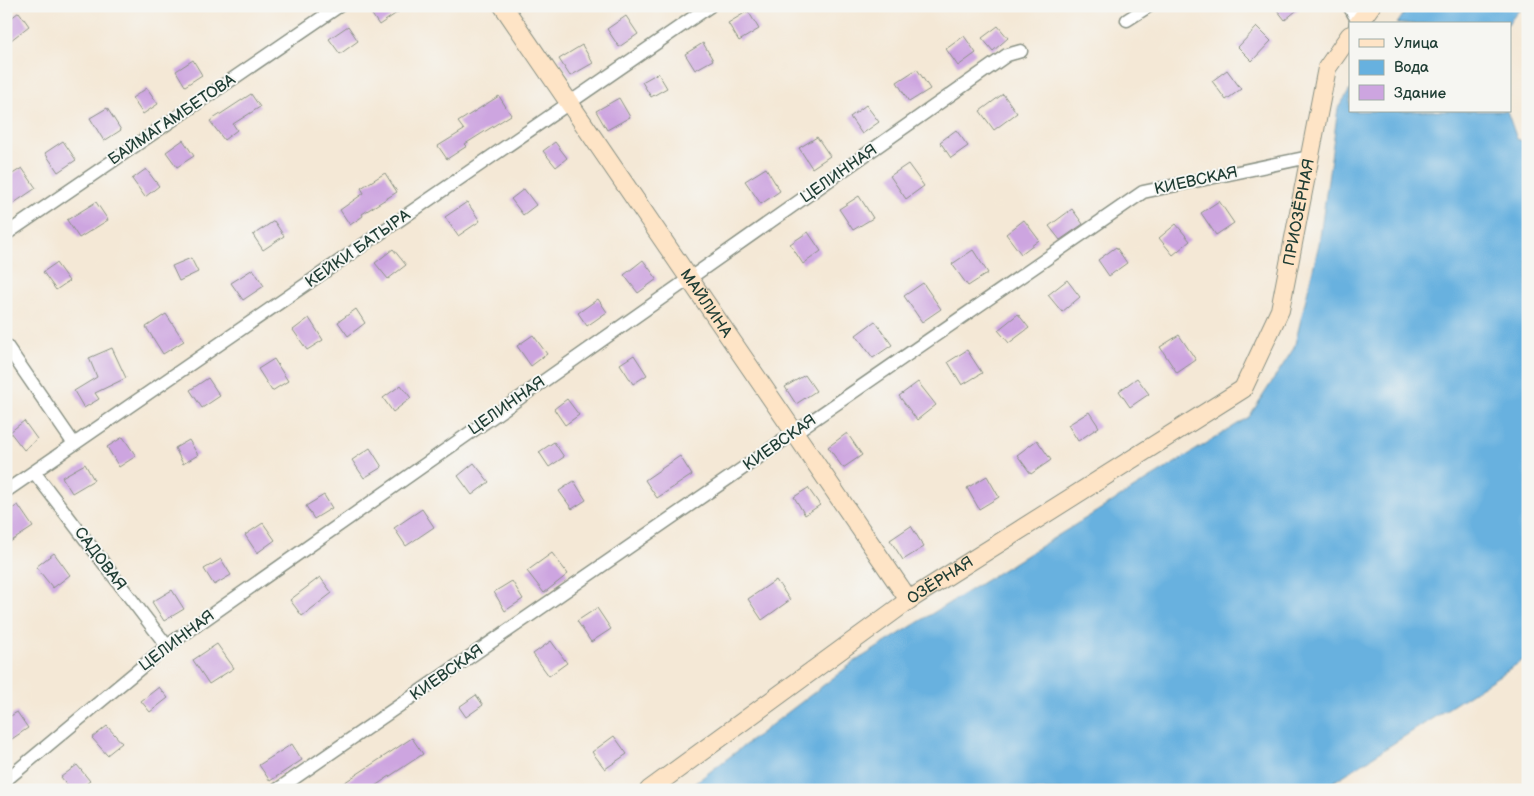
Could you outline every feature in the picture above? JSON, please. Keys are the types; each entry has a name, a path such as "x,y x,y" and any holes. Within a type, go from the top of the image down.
{"street":[{"name":"БАЙМАГАМБЕТОВА","path":"6,234 339,6"},
{"name":"МАЙЛИНА","path":"503,6 910,600"},
{"name":"КЕЙКИ БАТЫРА","path":"6,491 710,6"},
{"path":"1126,20 1149,6"},
{"path":"1349,6 1358,22"},
{"path":"1360,22 1371,6"},
{"name":"ПРИОЗЁРНАЯ","path":"1243,389 1280,310 1327,68 1349,36"},
{"name":"ЦЕЛИННАЯ","path":"6,780 167,646 1007,55 1022,51"},
{"name":"КИЕВСКАЯ","path":"277,790 1143,192 1310,157"},
{"path":"6,345 74,444"},
{"name":"ОЗЁРНАЯ","path":"649,790 910,600 1243,389"},
{"name":"САДОВАЯ","path":"34,472 167,646"}],"water":[{"path":"1409,6 1522,6 1510,22 1398,22"},
{"path":"1349,92 1349,112 1507,112 1517,139 1528,143 1528,657 1321,790 686,790 854,662 1249,417 1294,348 1319,244 1338,108"}],"building":[{"path":"375,6 407,6 379,25 369,10"},
{"path":"1274,6 1302,6 1285,20"},
{"path":"748,11 759,29 739,41 728,23"},
{"path":"19,12 29,26 6,44 6,22"},
{"path":"626,16 638,34 619,47 607,29"},
{"path":"348,26 358,41 340,54 329,39"},
{"path":"998,26 1008,38 993,51 982,38"},
{"path":"1257,27 1271,41 1252,61 1238,47"},
{"path":"964,36 976,53 958,66 946,49"},
{"path":"703,43 713,60 695,70 685,54"},
{"path":"582,45 593,63 570,76 559,59"},
{"path":"193,60 202,75 185,86 176,71"},
{"path":"917,69 930,89 909,102 897,82"},
{"path":"1227,70 1241,89 1226,100 1212,81"},
{"path":"658,73 667,88 651,97 642,82"},
{"path":"147,88 158,104 143,114 132,98"},
{"path":"251,94 260,107 233,124 237,130 224,140 210,121"},
{"path":"1003,94 1017,113 994,130 980,111"},
{"path":"499,96 511,115 465,144 467,146 447,159 438,146 464,130 458,122"},
{"path":"619,98 630,117 607,130 596,111"},
{"path":"866,105 879,122 862,134 850,117"},
{"path":"107,108 121,130 104,141 90,118"},
{"path":"956,130 968,146 951,158 940,142"},
{"path":"817,137 830,156 812,168 799,148"},
{"path":"183,140 194,156 177,167 166,152"},
{"path":"63,141 76,160 58,172 45,153"},
{"path":"555,142 567,158 556,167 543,151"},
{"path":"908,164 924,186 906,199 890,176"},
{"path":"22,168 36,188 11,205 6,197 6,178"},
{"path":"766,168 780,191 761,204 745,181"},
{"path":"146,169 159,186 145,197 132,179"},
{"path":"385,173 397,192 362,214 363,216 350,225 340,210 364,193 361,188"},
{"path":"524,189 536,205 523,215 511,199"},
{"path":"859,196 873,218 853,230 839,209"},
{"path":"1219,201 1234,223 1216,235 1201,213"},
{"path":"96,202 108,220 79,238 67,220"},
{"path":"467,202 480,221 458,236 445,217"},
{"path":"1072,209 1083,224 1060,240 1049,226"},
{"path":"1024,220 1039,240 1021,254 1006,234"},
{"path":"274,221 284,236 263,250 253,235"},
{"path":"1176,224 1190,241 1173,255 1159,238"},
{"path":"808,232 821,251 803,264 790,244"},
{"path":"1116,247 1127,263 1109,276 1098,260"},
{"path":"393,249 406,265 388,279 375,263"},
{"path":"973,250 988,273 968,286 952,264"},
{"path":"191,258 198,272 179,281 172,266"},
{"path":"643,260 657,279 638,293 624,275"},
{"path":"56,263 69,281 56,290 43,272"},
{"path":"253,269 264,286 243,300 231,283"},
{"path":"1067,280 1080,297 1062,312 1048,295"},
{"path":"923,283 941,309 922,322 904,296"},
{"path":"598,299 607,312 587,326 578,313"},
{"path":"356,309 365,323 348,336 338,322"},
{"path":"166,314 184,341 163,354 146,327"},
{"path":"1018,314 1029,328 1009,343 998,330"},
{"path":"309,318 323,340 307,350 293,330"},
{"path":"875,321 892,345 873,358 856,335"},
{"path":"533,335 547,354 531,366 517,346"},
{"path":"1179,335 1196,360 1177,373 1160,347"},
{"path":"112,348 126,378 95,393 99,399 84,408 74,391 97,377 89,358"},
{"path":"967,350 982,373 962,385 948,362"},
{"path":"634,355 647,375 633,384 620,364"},
{"path":"274,359 288,381 272,391 258,369"},
{"path":"805,375 816,391 796,404 785,387"},
{"path":"208,378 220,396 202,408 190,390"},
{"path":"1137,378 1149,394 1130,407 1119,391"},
{"path":"918,382 936,405 917,420 899,396"},
{"path":"401,385 411,398 393,412 383,398"},
{"path":"567,399 579,415 565,425 554,409"},
{"path":"1089,412 1099,427 1078,441 1068,425"},
{"path":"24,421 37,439 24,450 10,432"},
{"path":"847,433 862,455 843,468 828,447"},
{"path":"123,437 136,456 119,467 107,447"},
{"path":"189,440 198,455 183,464 175,448"},
{"path":"1037,440 1051,460 1031,474 1017,455"},
{"path":"554,442 564,457 549,467 539,452"},
{"path":"370,448 382,467 364,478 352,460"},
{"path":"680,456 692,475 657,498 645,480"},
{"path":"474,463 489,482 472,495 458,476"},
{"path":"85,464 94,480 72,493 62,477"},
{"path":"987,476 999,497 979,509 967,488"},
{"path":"574,481 586,500 572,509 559,491"},
{"path":"808,488 820,505 805,515 794,497"},
{"path":"324,495 332,508 314,519 306,506"},
{"path":"18,505 33,527 10,542 6,536 6,513"},
{"path":"422,509 434,527 406,546 394,528"},
{"path":"263,523 275,540 257,553 245,535"},
{"path":"911,526 924,547 903,560 890,540"},
{"path":"54,553 70,575 53,588 36,567"},
{"path":"552,553 568,574 544,593 527,571"},
{"path":"221,559 231,575 214,585 204,569"},
{"path":"320,577 332,593 302,616 290,600"},
{"path":"776,580 790,600 762,620 748,599"},
{"path":"512,581 523,599 505,611 494,592"},
{"path":"172,590 184,609 164,621 152,602"},
{"path":"597,608 611,629 591,642 577,621"},
{"path":"551,641 567,663 549,676 533,654"},
{"path":"217,644 234,668 209,684 193,660"},
{"path":"159,687 168,698 150,712 141,701"},
{"path":"476,695 483,705 466,717 459,707"},
{"path":"17,712 28,728 6,743 6,719"},
{"path":"107,726 122,743 107,755 92,738"},
{"path":"614,736 627,754 605,769 592,752"},
{"path":"412,738 423,754 369,790 333,790"},
{"path":"292,744 302,760 270,781 259,765"},
{"path":"77,765 90,781 78,790 71,790 61,777"}]}
